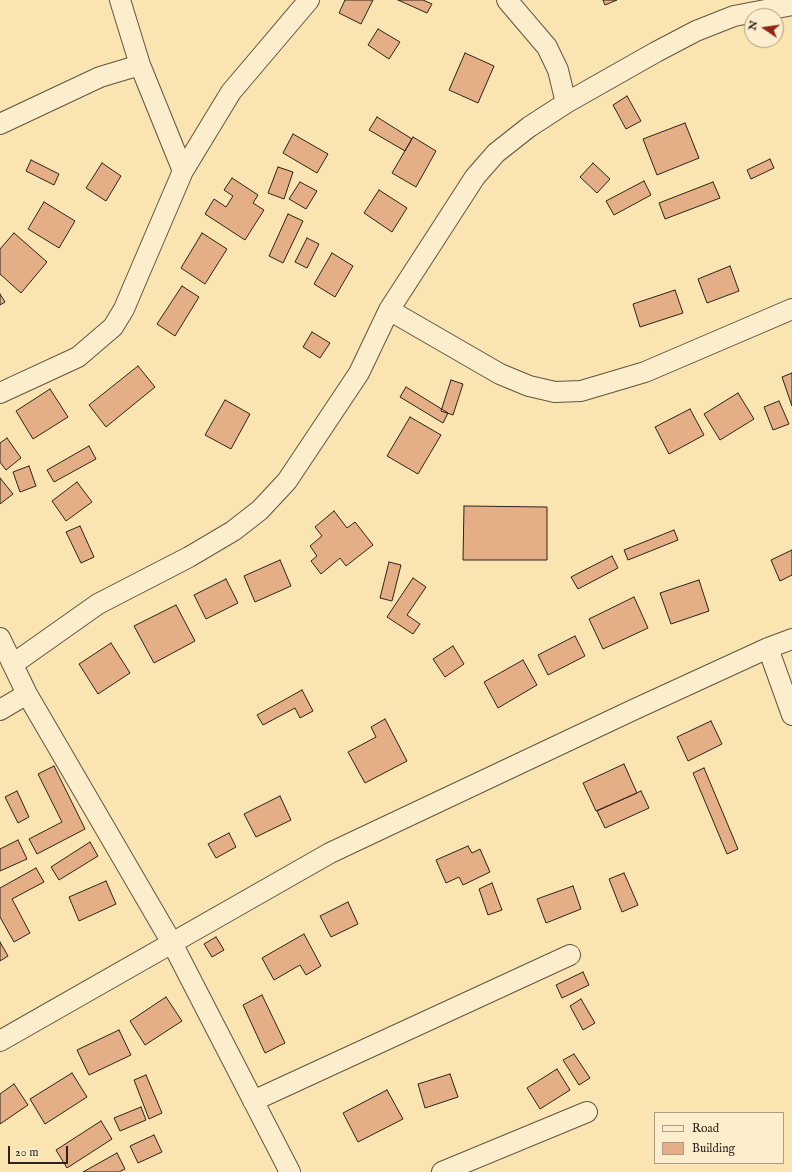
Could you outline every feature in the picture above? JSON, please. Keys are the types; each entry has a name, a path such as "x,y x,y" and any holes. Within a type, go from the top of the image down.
{"street":[{"path":"120,0 140,65 183,171"},
{"path":"0,393 78,357 113,326 130,297 183,171 231,92 309,0"},
{"path":"507,0 548,47 558,70 566,103"},
{"path":"13,664 98,604 195,554 233,531 260,510 287,481 359,373 389,310 475,177 496,153 529,127 566,103 696,31 734,16 792,5"},
{"path":"0,124 100,77 140,65"},
{"path":"389,310 500,374 529,386 555,392 581,391 645,372 792,310"},
{"path":"0,638 27,694 172,943 290,1172"},
{"path":"0,1041 330,853 768,648 792,639"},
{"path":"768,648 792,715"},
{"path":"0,710 27,694"},
{"path":"253,1101 570,955"},
{"path":"442,1172 587,1112"}],"building":[{"path":"345,0 373,0 361,24 339,13"},
{"path":"398,0 423,0 432,4 427,13"},
{"path":"603,0 617,0 605,5"},
{"path":"378,29 400,42 389,59 368,45"},
{"path":"465,53 494,66 478,103 449,90"},
{"path":"627,96 641,121 626,129 613,105"},
{"path":"377,117 412,139 405,151 369,130"},
{"path":"685,123 699,158 657,175 643,139"},
{"path":"293,134 328,154 317,173 283,153"},
{"path":"413,137 436,151 416,187 392,173"},
{"path":"770,159 774,168 751,179 747,170"},
{"path":"31,160 59,174 54,185 26,171"},
{"path":"102,163 121,176 106,201 86,188"},
{"path":"593,163 610,179 597,193 580,177"},
{"path":"278,167 293,172 284,199 268,193"},
{"path":"232,178 258,195 253,203 264,210 245,240 205,214 214,199 226,207 233,196 224,190"},
{"path":"644,181 651,195 614,215 606,201"},
{"path":"300,182 317,191 306,209 289,199"},
{"path":"713,182 720,198 665,219 659,203"},
{"path":"379,190 407,208 392,232 364,213"},
{"path":"44,202 75,221 59,248 28,229"},
{"path":"288,214 303,221 283,263 269,256"},
{"path":"14,233 47,262 21,293 0,274 0,249"},
{"path":"202,233 227,249 205,284 181,268"},
{"path":"307,238 319,244 307,268 295,262"},
{"path":"332,253 353,266 335,297 314,284"},
{"path":"730,266 739,291 707,303 698,279"},
{"path":"182,286 199,297 175,336 157,324"},
{"path":"675,290 683,313 640,327 633,304"},
{"path":"0,294 5,302 0,305"},
{"path":"312,332 330,343 320,358 303,347"},
{"path":"138,366 155,387 106,427 89,405"},
{"path":"792,373 792,406 782,377"},
{"path":"451,380 463,384 453,415 441,411"},
{"path":"406,387 448,413 443,423 400,397"},
{"path":"50,389 68,417 33,439 16,411"},
{"path":"738,393 754,419 720,440 704,414"},
{"path":"225,400 250,414 231,449 205,435"},
{"path":"779,401 789,424 773,430 764,407"},
{"path":"690,409 704,435 669,454 655,427"},
{"path":"410,417 441,435 418,474 387,456"},
{"path":"7,438 21,458 6,470 0,462 0,443"},
{"path":"89,446 96,459 54,482 47,470"},
{"path":"29,466 36,486 20,492 13,472"},
{"path":"0,478 13,494 0,504"},
{"path":"77,482 92,502 66,521 52,501"},
{"path":"464,506 547,507 547,560 463,560"},
{"path":"334,511 347,528 355,522 373,545 346,566 340,558 321,574 311,561 317,556 310,546 322,536 315,527"},
{"path":"80,526 94,557 81,563 66,532"},
{"path":"674,530 678,540 628,560 624,550"},
{"path":"792,550 792,575 780,581 771,560"},
{"path":"612,556 618,568 578,589 571,577"},
{"path":"280,560 291,586 255,602 244,576"},
{"path":"389,562 401,565 392,601 380,598"},
{"path":"413,578 426,587 407,615 420,624 413,634 387,617"},
{"path":"226,579 238,603 206,619 194,595"},
{"path":"699,580 709,611 671,624 660,593"},
{"path":"634,597 648,628 603,649 589,619"},
{"path":"176,605 195,641 154,663 134,626"},
{"path":"575,636 585,656 548,675 538,655"},
{"path":"111,643 130,673 98,694 79,664"},
{"path":"453,646 464,664 445,677 433,659"},
{"path":"523,660 537,685 498,708 484,682"},
{"path":"302,690 313,711 300,718 295,708 263,725 257,715"},
{"path":"385,719 407,761 365,783 348,752 376,737 371,727"},
{"path":"711,721 722,744 688,761 677,737"},
{"path":"624,764 637,793 596,811 583,783"},
{"path":"54,766 85,829 37,854 29,839 62,822 38,774"},
{"path":"704,768 738,849 727,854 693,773"},
{"path":"17,791 29,817 18,823 5,797"},
{"path":"641,791 649,808 605,828 597,811"},
{"path":"280,796 291,820 256,837 244,814"},
{"path":"229,833 236,847 216,858 208,844"},
{"path":"18,840 27,859 0,871 0,849"},
{"path":"90,842 98,856 59,880 51,867"},
{"path":"468,846 472,853 480,849 490,872 463,885 459,877 446,883 436,860"},
{"path":"36,868 44,882 12,899 30,933 14,942 0,917 0,888"},
{"path":"624,873 638,905 622,912 609,879"},
{"path":"106,881 116,904 79,921 69,897"},
{"path":"492,883 502,910 488,915 479,889"},
{"path":"573,886 581,909 546,923 537,899"},
{"path":"348,902 358,924 331,937 320,916"},
{"path":"304,934 321,966 306,975 300,965 274,980 262,958"},
{"path":"216,937 224,950 212,957 204,944"},
{"path":"0,942 8,956 0,961"},
{"path":"583,972 589,985 562,998 556,985"},
{"path":"262,995 285,1043 265,1053 243,1005"},
{"path":"166,997 182,1021 145,1045 130,1021"},
{"path":"581,999 595,1023 583,1030 570,1006"},
{"path":"119,1030 131,1055 89,1075 77,1050"},
{"path":"574,1054 590,1078 579,1085 563,1060"},
{"path":"557,1069 570,1090 540,1109 527,1088"},
{"path":"72,1073 87,1097 45,1124 30,1099"},
{"path":"450,1074 458,1097 425,1108 418,1084"},
{"path":"146,1075 162,1113 149,1119 134,1080"},
{"path":"14,1084 28,1105 0,1124 0,1094"},
{"path":"387,1090 403,1119 358,1142 343,1113"},
{"path":"141,1107 146,1120 120,1131 114,1118"},
{"path":"101,1121 112,1139 67,1168 56,1150"},
{"path":"154,1135 162,1152 138,1163 130,1146"},
{"path":"117,1153 125,1169 119,1172 83,1172"}]}
